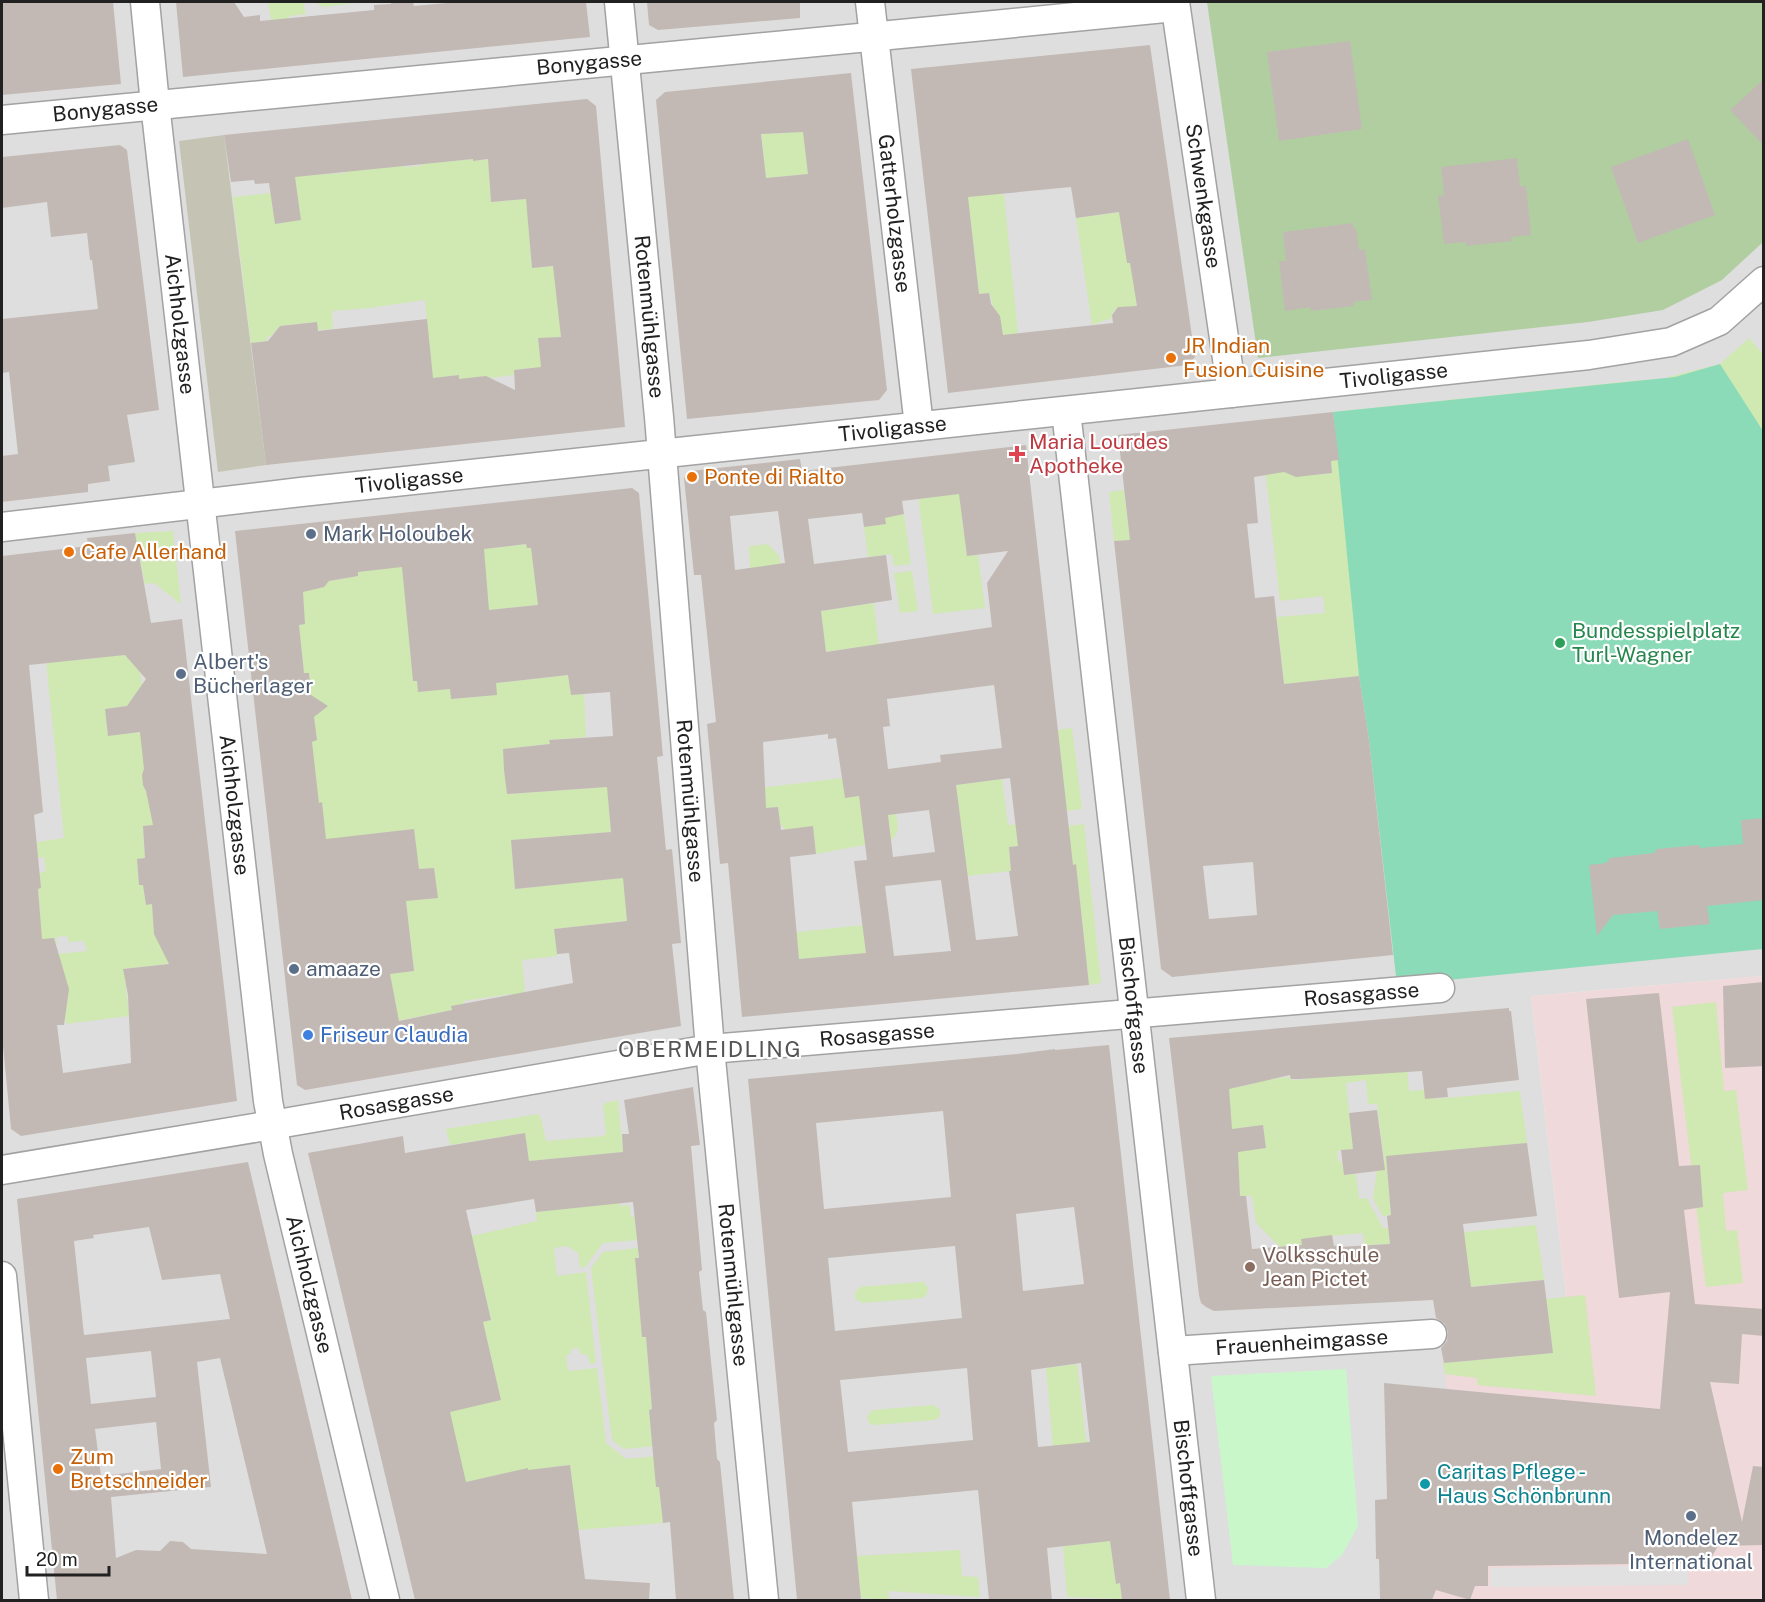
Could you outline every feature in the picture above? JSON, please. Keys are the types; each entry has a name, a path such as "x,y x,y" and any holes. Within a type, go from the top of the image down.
{"street":[{"name":"Aichholzgasse","path":"146,2 155,104 272,1125 385,1600"},
{"name":"Rotenmühlgasse","path":"619,2 657,405 710,1049 764,1600"},
{"name":"Gatterholzgasse","path":"870,2 920,426"},
{"name":"Bonygasse","path":"2,120 874,38 1175,4"},
{"name":"Schwenkgasse","path":"1175,4 1232,393"},
{"name":"Tivoligasse","path":"2,527 200,503 1589,355 1671,342 1719,321 1764,281"},
{"name":"Bischoffgasse","path":"1066,411 1201,1600"},
{"name":"Rosasgasse","path":"2,1170 710,1049 1440,988"},
{"path":"2,1276 8,1418 34,1600"},
{"name":"Frauenheimgasse","path":"1173,1351 1432,1334"}],"shaded area":[{"path":"2,2 1763,2 1763,976 1531,996 1577,1388 1465,1512 1432,1600 2,1600"},
{"path":"224,135 266,465 218,472 179,141"},
{"path":"1763,976 1763,1600 1432,1600 1465,1512 1445,1374 1577,1387 1531,996"},
{"path":"1688,1565 1688,1585 1490,1587 1490,1568"}],"green space":[{"path":"268,2 303,2 306,14 289,16 289,19 271,20"},
{"path":"314,2 356,2 324,7"},
{"path":"1207,2 1763,2 1763,242 1722,280 1663,310 1588,322 1258,358"},
{"path":"761,130 772,134 808,131 812,174 766,178"},
{"path":"995,142 1001,195 1004,195 1018,333 998,339 995,311 989,293 979,294 966,181"},
{"path":"493,159 511,178 489,180 491,202 527,199 532,268 559,266 574,361 529,373 528,368 514,370 514,375 490,378 486,376 459,381 458,375 444,377 432,384 425,300 332,311 333,329 318,330 316,322 280,326 271,336 267,337 267,341 251,343 233,197 272,193 276,224 301,219 294,176 346,173 347,171 403,165 404,167 421,166 422,164","holes":["560,337 562,354 540,355 538,339"]},
{"path":"1123,212 1123,239 1127,263 1131,263 1139,320 1124,307 1118,307 1112,313 1112,318 1092,325 1076,218"},
{"path":"1749,338 1763,354 1763,438 1668,377 1720,364"},
{"name":"Bundesspielplatz Turl-Wagner","path":"1720,364 1763,431 1763,949 1397,985 1369,740 1359,676 1333,412 1675,377"},
{"path":"1642,380 1388,906 1369,740 1359,676 1284,684 1277,617 1325,613 1323,596 1280,601 1265,468 1283,466 1284,472 1290,471 1292,475 1304,476 1316,463 1317,475 1332,473 1331,461 1339,460 1333,412"},
{"path":"1124,490 1130,540 1114,541 1109,492"},
{"path":"984,491 962,518 967,556 978,555 985,608 933,614 918,495"},
{"path":"884,514 904,514 911,564 894,566 892,554 868,557 864,527 885,524"},
{"path":"173,531 181,604 154,583 145,584 135,533"},
{"path":"526,544 527,548 542,546 559,561 533,563 538,605 489,610 405,590 413,680 417,681 419,692 450,689 452,699 496,695 496,683 568,675 571,695 584,694 586,737 549,740 550,744 503,749 507,794 595,788 607,782 611,832 511,840 515,889 622,878 620,855 632,923 623,921 555,929 557,956 522,960 525,994 464,1001 464,1004 452,1010 375,1025 390,973 414,970 406,901 437,898 434,868 344,878 324,864 322,803 317,803 312,742 317,740 316,732 311,733 304,681 310,681 309,673 304,673 299,625 305,624 299,578 316,589 324,587 329,581 358,576 358,572 484,549"},
{"path":"768,544 779,556 788,608 750,568 749,546"},
{"path":"912,571 918,611 900,613 894,573"},
{"path":"69,596 76,660 99,658 122,651 123,655 128,655 132,663 139,663 143,692 136,694 132,699 132,705 105,709 108,735 146,732 143,782 157,824 143,827 144,851 147,857 137,859 139,884 143,885 146,905 152,904 153,915 170,959 167,964 124,969 129,1016 66,1024 57,954 87,951 84,941 69,942 67,936 56,937 57,944 42,945 38,889 41,888 39,873 46,871 44,857 38,858 37,842 64,838 44,640"},
{"path":"874,603 885,699 851,706 844,649 826,652 821,611"},
{"path":"1072,728 1082,809 1066,811 1057,730"},
{"path":"842,778 890,836 888,815 896,814 897,831 891,840 816,854 813,827 784,830 784,827 780,825 778,807 762,809 760,788"},
{"path":"1002,779 1008,825 1021,824 1018,846 1009,847 1011,871 967,876 956,785"},
{"path":"1084,824 1101,983 1089,985 1076,865 1073,865 1068,826"},
{"path":"863,925 866,953 792,960 789,933"},
{"path":"1716,1002 1724,1091 1736,1090 1748,1190 1723,1193 1726,1231 1737,1230 1743,1283 1706,1287 1672,1007"},
{"path":"1407,1066 1409,1091 1434,1089 1436,1099 1520,1091 1527,1143 1386,1157 1391,1215 1383,1216 1373,1199 1378,1161 1384,1160 1377,1104 1368,1104 1366,1080 1346,1083 1353,1149 1337,1151 1338,1162 1342,1161 1344,1175 1356,1174 1359,1199 1367,1198 1383,1228 1388,1228 1390,1244 1364,1245 1363,1233 1302,1239 1302,1245 1280,1247 1256,1223 1252,1196 1240,1196 1239,1182 1234,1182 1226,1098 1230,1084 1234,1088 1252,1084 1252,1081 1291,1077 1291,1080 1308,1079 1308,1076","holes":["1263,1125 1266,1148 1243,1151 1240,1128"]},
{"path":"618,1100 623,1152 529,1161 525,1133 450,1145 446,1129 538,1114 546,1141 604,1136 606,1133 603,1105"},
{"path":"619,1201 620,1206 629,1205 631,1217 638,1217 635,1223 637,1240 603,1243 585,1267 580,1268 578,1253 567,1246 554,1248 557,1276 586,1272 596,1363 590,1364 588,1356 580,1353 579,1348 571,1349 571,1354 566,1355 568,1371 597,1368 606,1443 626,1459 657,1456 656,1487 659,1487 663,1523 578,1530 569,1465 523,1471 447,1487 441,1448 457,1443 453,1426 429,1416 501,1400 483,1322 491,1320 472,1236 537,1221 536,1212"},
{"path":"1536,1225 1544,1280 1433,1290 1454,1233"},
{"path":"638,1248 642,1337 646,1337 652,1409 649,1410 651,1434 656,1446 624,1449 612,1440 591,1268 603,1252"},
{"path":"924,1282 928,1288 923,1298 863,1303 855,1299 855,1292 860,1287"},
{"path":"1585,1295 1596,1396 1477,1385 1477,1378 1445,1374 1443,1363 1552,1353 1546,1299"},
{"path":"1077,1364 1086,1441 1099,1441 1104,1489 1053,1446 1046,1368"},
{"path":"1346,1369 1358,1526 1342,1555 1326,1568 1233,1565 1211,1376"},
{"path":"933,1405 940,1410 940,1416 935,1420 875,1425 870,1424 867,1418 873,1410"},
{"path":"1113,1531 1116,1584 1120,1583 1122,1599 1067,1597 1063,1546 1101,1542"},
{"path":"960,1550 962,1576 978,1577 980,1597 888,1591 889,1600 861,1598 857,1556"}],"building":[{"path":"2,2 113,2 121,84 2,95"},
{"path":"176,2 234,2 244,17 260,15 260,21 374,10 374,5 391,4 391,2 413,2 414,6 458,2 586,2 590,37 183,77"},
{"path":"647,2 800,2 800,18 658,30 649,25"},
{"path":"1350,41 1362,129 1279,141 1267,52"},
{"path":"1150,45 1195,357 1188,365 948,393 911,69","holes":["1071,187 1076,218 1119,212 1137,306 1118,307 1112,315 1113,323 1003,335 1000,316 991,304 989,293 979,294 968,197"]},
{"path":"851,73 887,390 879,400 687,419 656,100 665,92","holes":["803,132 808,174 766,178 761,134"]},
{"path":"1764,79 1764,146 1730,110"},
{"path":"587,99 596,106 625,427 266,465 251,343 268,341 280,326 317,322 318,331 427,319 433,378 459,375 459,379 486,376 515,390 514,370 541,367 538,338 561,337 553,266 532,268 526,199 491,202 488,159 295,177 301,220 275,224 269,183 255,184 254,180 231,182 224,135"},
{"path":"1688,139 1715,215 1638,243 1611,167"},
{"path":"120,145 127,150 159,410 127,415 135,462 108,466 110,481 88,484 88,492 2,502 2,456 18,454 9,372 2,373 2,319 98,309 87,233 51,237 47,202 2,208 2,157"},
{"path":"1517,158 1520,186 1526,186 1531,235 1511,237 1512,241 1466,246 1466,242 1444,244 1438,196 1444,195 1441,167"},
{"path":"1353,223 1359,250 1365,249 1372,300 1353,302 1354,306 1311,311 1310,307 1285,311 1279,261 1286,261 1283,232"},
{"path":"1333,412 1339,460 1331,461 1332,473 1296,477 1284,472 1254,477 1258,523 1247,524 1255,598 1274,596 1284,684 1359,676 1369,740 1393,955 1172,977 1161,969 1114,541 1130,540 1118,435","holes":["1253,862 1257,915 1209,919 1203,866"]},
{"path":"1026,445 1073,865 1076,864 1089,985 742,1017 728,863 720,864 707,724 716,722 701,575 694,575 684,478 690,471 800,459 802,471","holes":["959,494 967,556 1008,551 987,583 992,627 826,652 821,611 892,600 886,555 814,564 808,519 862,513 864,527 886,524 885,518 904,514 902,501","778,511 785,563 735,570 730,516","994,685 1002,748 940,755 941,762 888,769 883,727 890,726 887,699","828,734 828,739 836,738 845,798 859,796 867,860 854,861 866,953 799,959 790,857 816,854 813,826 781,830 778,807 766,808 763,742","1010,778 1018,846 1009,847 1011,871 1009,871 1018,936 976,940 956,785","929,810 935,852 893,857 888,815","941,880 951,951 894,956 885,886"]},
{"path":"632,488 639,493 663,756 657,757 666,850 672,849 681,943 672,944 681,1026 305,1090 297,1085 235,531","holes":["526,544 527,548 531,548 538,605 489,610 484,549","402,567 413,681 417,681 418,692 450,689 451,699 497,695 496,683 568,675 571,695 610,692 613,736 549,740 550,744 503,749 504,770 507,794 607,787 611,832 511,840 515,889 623,878 627,921 554,929 557,954 569,953 573,983 451,1006 452,1010 399,1021 390,974 414,971 406,901 438,898 434,868 419,869 414,829 326,839 312,742 317,740 314,717 328,706 311,695 309,673 304,673 299,625 305,624 303,592 324,587 329,581 358,576 358,572"]},
{"path":"135,533 151,623 182,619 237,1101 21,1136 11,1129 2,1035 2,556 88,546 87,538","holes":["125,655 146,679 127,706 105,709 108,736 140,732 144,769 143,785 153,825 143,826 145,858 137,859 139,885 143,885 146,905 152,904 154,934 169,964 123,969 128,995 131,1063 63,1073 57,1025 64,1025 69,989 54,938 42,939 38,889 41,888 34,815 43,812 29,665"]},
{"path":"1764,818 1764,900 1707,906 1710,924 1660,929 1657,911 1613,915 1597,936 1589,865 1606,863 1610,858 1654,853 1657,849 1743,844 1741,820"},
{"path":"1764,982 1764,1066 1725,1068 1723,986"},
{"path":"1659,993 1679,1166 1700,1165 1703,1207 1684,1210 1695,1304 1764,1309 1764,1336 1742,1334 1739,1384 1710,1382 1742,1522 1753,1466 1764,1467 1764,1545 1718,1546 1708,1563 1488,1566 1488,1586 1475,1586 1470,1600 1436,1590 1432,1600 1380,1600 1379,1559 1376,1559 1375,1500 1387,1499 1384,1383 1660,1409 1670,1292 1619,1298 1586,999"},
{"path":"1509,1008 1519,1080 1447,1088 1448,1097 1425,1099 1422,1071 1300,1079 1291,1079 1290,1075 1229,1089 1232,1129 1263,1125 1266,1148 1238,1152 1240,1196 1246,1196 1252,1249 1302,1245 1301,1239 1332,1235 1334,1246 1338,1245 1338,1247 1390,1244 1387,1216 1391,1215 1386,1156 1527,1143 1537,1216 1463,1224 1471,1287 1544,1280 1553,1353 1444,1363 1441,1348 1447,1341 1448,1332 1445,1324 1436,1318 1433,1300 1214,1311 1201,1303 1169,1038"},
{"path":"1109,1045 1170,1600 1122,1600 1120,1583 1116,1584 1110,1541 1047,1548 1052,1600 989,1600 978,1490 852,1502 861,1600 797,1600 748,1079","holes":["943,1111 951,1197 824,1209 816,1123","1074,1207 1084,1284 1023,1291 1016,1214","955,1246 962,1318 835,1331 828,1258","1081,1363 1090,1442 1038,1447 1031,1370","967,1368 973,1440 848,1452 840,1380"]},
{"path":"693,1087 700,1145 691,1146 702,1270 699,1272 703,1310 706,1312 717,1420 714,1423 717,1459 720,1462 734,1600 676,1600 670,1522 663,1523 659,1487 656,1487 649,1410 652,1409 646,1337 642,1337 635,1258 639,1258 633,1202 536,1212 534,1199 466,1210 491,1320 483,1322 501,1400 450,1412 466,1482 528,1468 528,1470 570,1465 585,1579 650,1583 649,1600 415,1600 308,1153 403,1136 405,1153 525,1133 529,1161 623,1152 622,1134 629,1134 624,1100"},
{"path":"1377,1110 1385,1170 1344,1175 1341,1150 1353,1149 1349,1113"},
{"path":"248,1162 352,1600 57,1600 17,1199","holes":["149,1227 162,1280 220,1274 230,1319 84,1335 74,1241 94,1238 93,1235","151,1351 156,1397 91,1404 86,1358","220,1358 267,1554 191,1549 183,1542 170,1541 160,1551 136,1550 116,1558 111,1497 211,1487 197,1362","156,1422 161,1469 101,1476 95,1429"]}],"place":[{"name":"JR Indian Fusion Cuisine","path":"1171,358"},
{"name":"Maria Lourdes Apotheke","path":"1017,454"},
{"name":"Ponte di Rialto","path":"692,477"},
{"name":"Mark Holoubek","path":"311,534"},
{"name":"Cafe Allerhand","path":"69,552"},
{"name":"Bundesspielplatz Turl-Wagner","path":"1560,643"},
{"name":"Albert's Bücherlager","path":"181,674"},
{"name":"amaaze","path":"294,969"},
{"name":"Friseur Claudia","path":"308,1035"},
{"name":"Volksschule Jean Pictet","path":"1250,1267"},
{"name":"Zum Bretschneider","path":"58,1469"},
{"name":"Caritas Pflege - Haus Schönbrunn","path":"1425,1484"},
{"name":"Mondelez International","path":"1691,1516"}],"district":[{"name":"OBERMEIDLING","path":"710,1049"}]}
